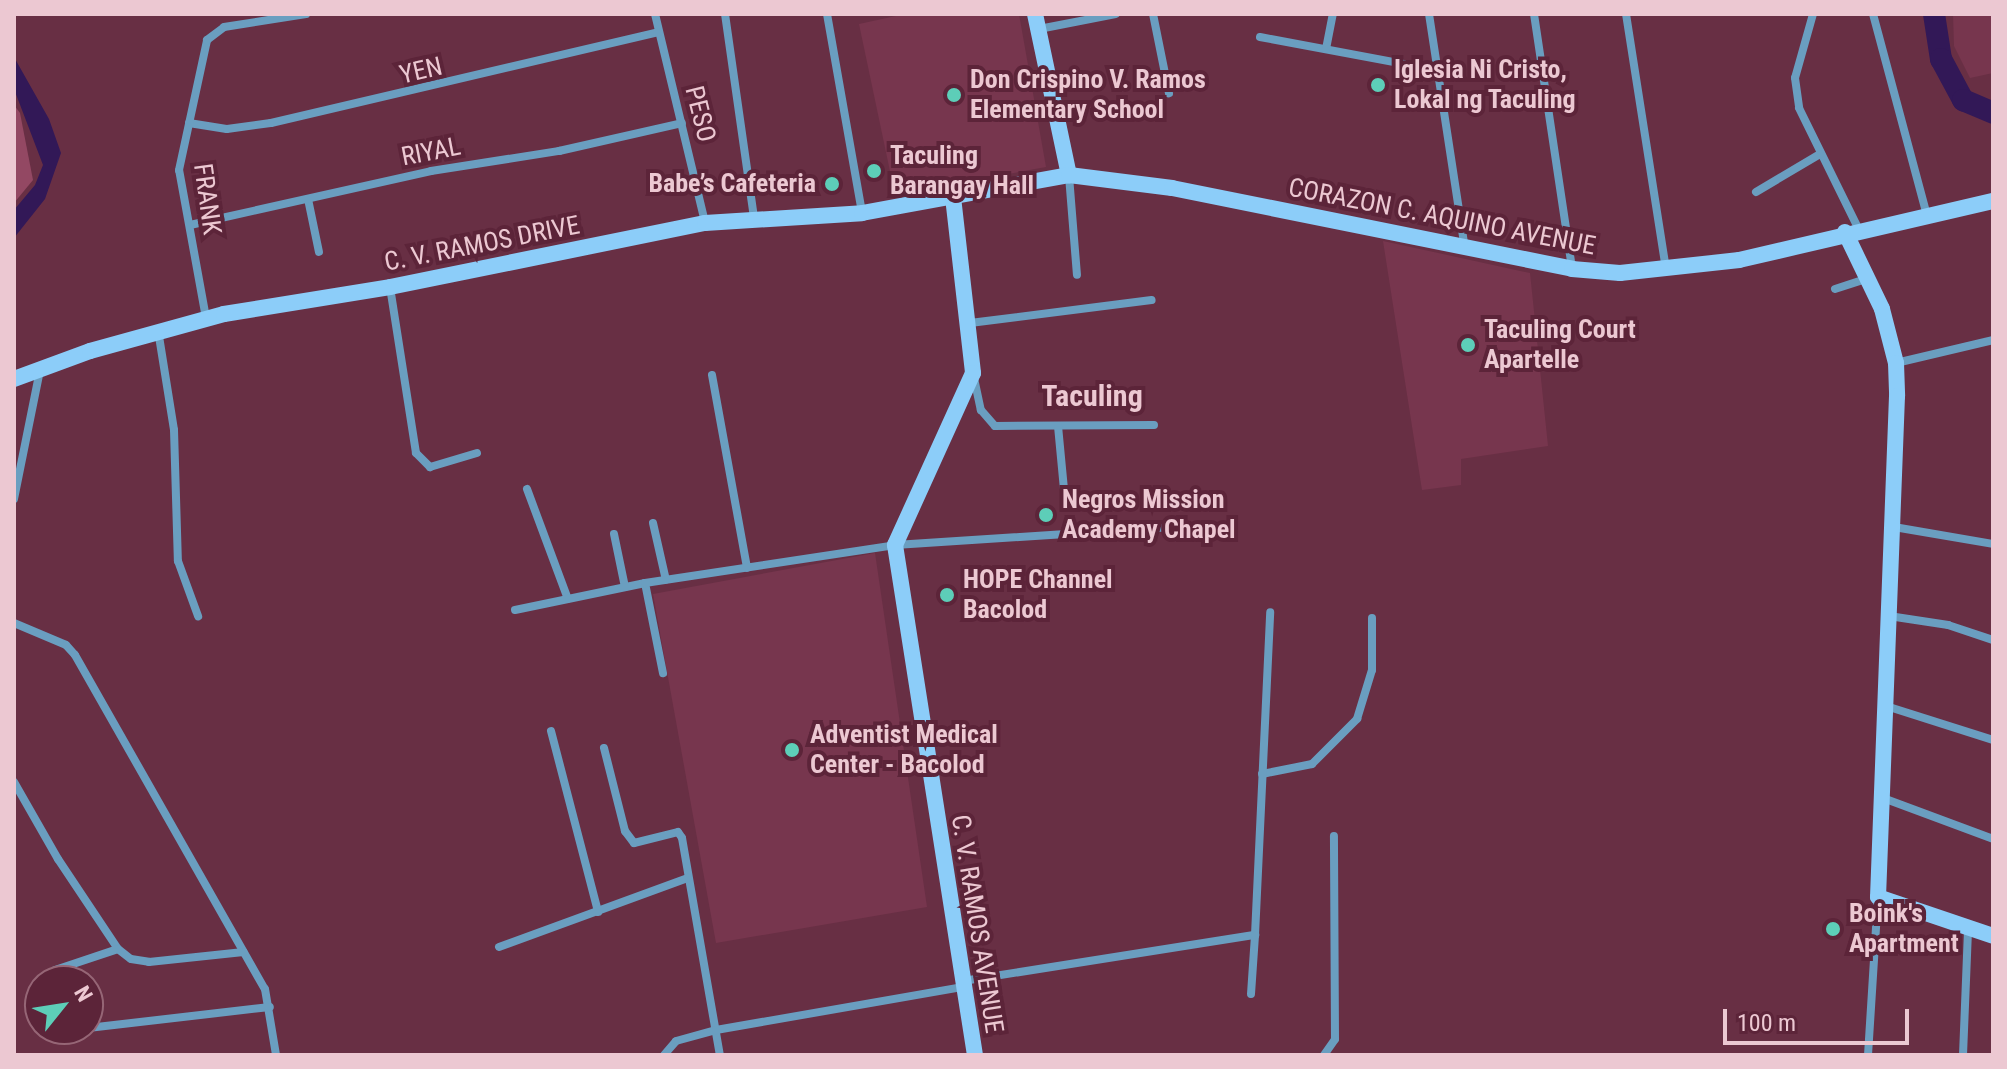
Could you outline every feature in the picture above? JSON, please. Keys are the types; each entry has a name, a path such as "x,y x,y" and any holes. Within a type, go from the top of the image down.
{"street":[{"name":"FRANK","path":"206,318 179,170 207,40 224,27 306,14"},
{"name":"PESO","path":"655,14 705,223"},
{"path":"725,14 754,219"},
{"path":"827,14 862,213"},
{"path":"1077,275 1069,175 1037,22 1116,14"},
{"path":"1153,14 1169,93"},
{"path":"1326,49 1333,14"},
{"path":"1429,14 1465,248"},
{"path":"1534,14 1572,269"},
{"path":"1626,14 1666,271"},
{"path":"1813,14 1795,78 1799,108 1852,231 1896,363 1894,527 1868,1055"},
{"path":"1873,14 1927,216"},
{"name":"YEN","path":"189,123 227,129 271,123 658,32"},
{"path":"1260,37 1437,70"},
{"name":"RIYAL","path":"190,225 682,123"},
{"path":"1756,192 1820,154"},
{"name":"C. V. RAMOS DRIVE","path":"14,379 158,330 206,318 390,287 705,223 862,213 1069,175"},
{"name":"CORAZON C. AQUINO AVENUE","path":"1069,175 1210,195 1572,269 1666,271 1739,260 1852,231 1993,201"},
{"path":"953,197 970,323 973,373 981,410 995,426 1154,425"},
{"path":"308,199 319,252"},
{"path":"1835,289 1869,277"},
{"path":"390,287 416,453 430,467 477,453"},
{"path":"970,323 1152,300"},
{"path":"158,330 174,430 178,561 198,616"},
{"path":"1896,363 1993,340"},
{"path":"14,499 40,370"},
{"path":"895,545 973,373"},
{"path":"712,375 747,568"},
{"path":"1058,426 1064,490"},
{"path":"527,489 568,599"},
{"path":"653,523 666,580"},
{"path":"1894,527 1993,544"},
{"path":"515,610 645,583 895,545 1161,528"},
{"path":"614,534 625,587"},
{"name":"C. V. RAMOS AVENUE","path":"895,545 975,1055"},
{"path":"645,583 663,673"},
{"path":"1251,994 1270,612"},
{"path":"1889,616 1948,625 1993,640"},
{"path":"1262,774 1312,764 1357,719 1372,670 1372,618"},
{"path":"14,623 66,645 75,655 243,952 270,1007 276,1055"},
{"path":"1886,706 1993,740"},
{"path":"551,731 598,912"},
{"path":"604,748 625,831 634,843 678,832 720,1055"},
{"path":"14,782 118,949 131,959 149,962 243,952"},
{"path":"1883,798 1993,839"},
{"path":"1324,1055 1335,1039 1334,836"},
{"path":"499,947 688,878"},
{"path":"1878,897 1993,936"},
{"path":"1963,1055 1968,927"},
{"path":"664,1055 676,1041 716,1030 962,984 1255,935"},
{"path":"70,965 118,949"},
{"path":"104,1026 270,1007"}],"shaded area":[{"name":"Don Crispino V. Ramos Elementary School","path":"905,14 1019,14 1046,167 895,195 859,24"},
{"path":"1953,14 1993,14 1993,73 1970,78 1954,46"},
{"path":"14,57 49,119 61,153 45,199 14,238 14,210 35,185 43,165 14,89"},
{"path":"14,105 20,113 33,180 14,203"},
{"name":"Taculing Court Apartelle","path":"1383,241 1530,273 1548,446 1461,459 1461,485 1422,490"},
{"name":"Adventist Medical Center - Bacolod","path":"875,553 927,907 716,943 653,594"}],"waterway":[{"path":"1934,14 1941,59 1963,100 1993,113"}],"place":[{"name":"Iglesia Ni Cristo, Lokal ng Taculing","path":"1378,85"},
{"name":"Don Crispino V. Ramos Elementary School","path":"954,95"},
{"name":"Taculing Barangay Hall","path":"874,171"},
{"name":"Babe’s Cafeteria","path":"832,184"},
{"name":"Taculing Court Apartelle","path":"1468,345"},
{"name":"Negros Mission Academy Chapel","path":"1046,515"},
{"name":"HOPE Channel Bacolod","path":"947,595"},
{"name":"Adventist Medical Center - Bacolod","path":"792,750"},
{"name":"Boink's Apartment","path":"1833,929"}],"district":[{"name":"Taculing","path":"1092,396"}]}
